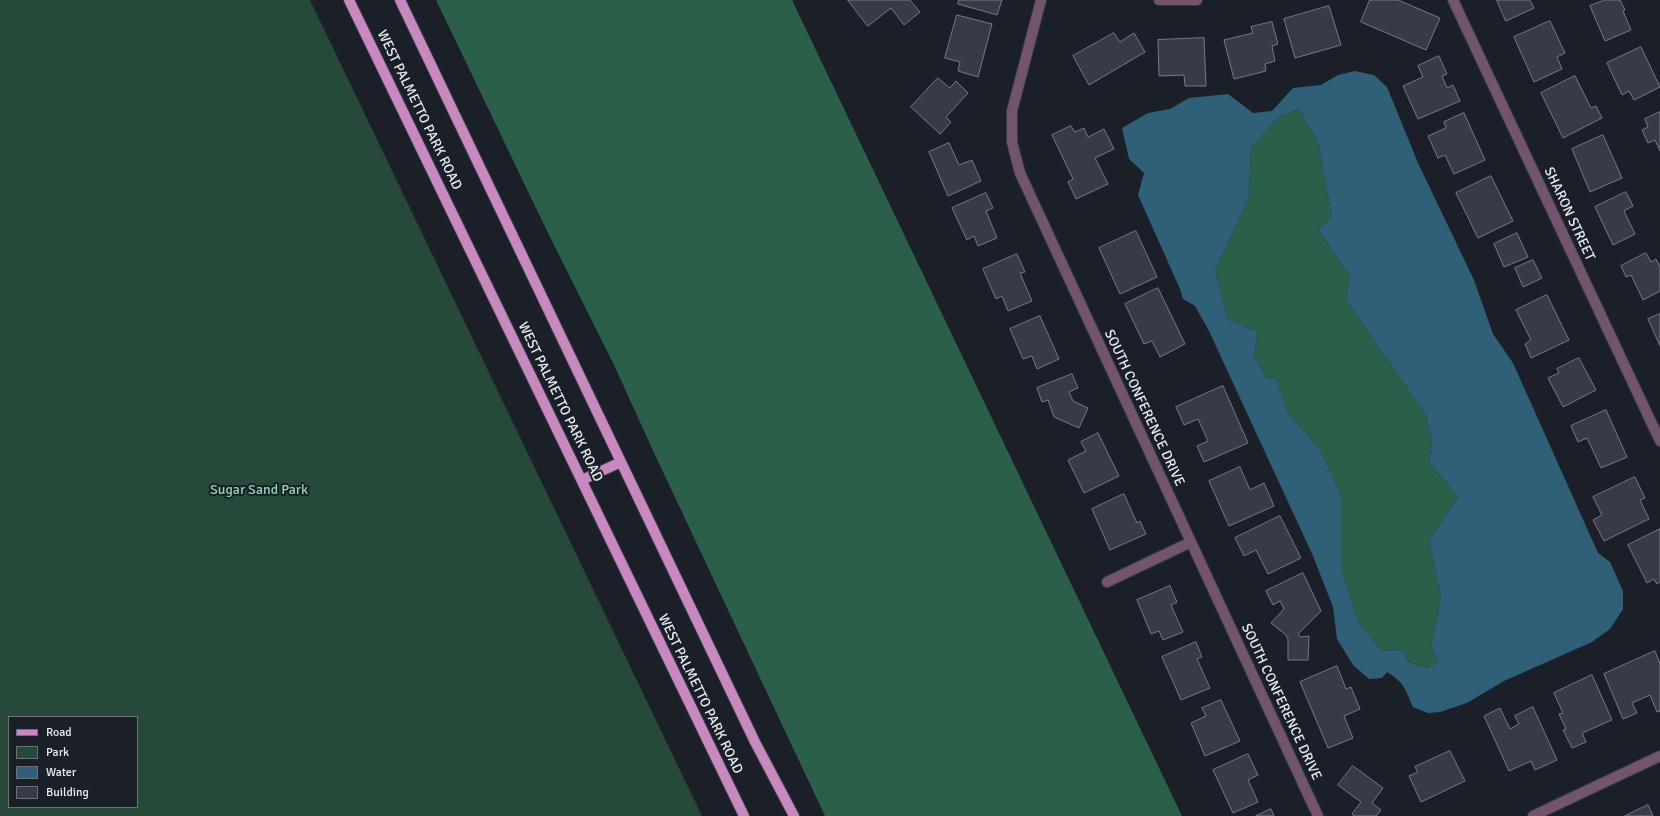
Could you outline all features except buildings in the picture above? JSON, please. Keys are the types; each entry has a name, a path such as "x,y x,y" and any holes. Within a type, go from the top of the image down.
{"main road":[{"name":"WEST PALMETTO PARK ROAD","path":"349,0 744,816"},
{"name":"WEST PALMETTO PARK ROAD","path":"400,0 755,742 794,816"},
{"path":"582,480 621,462"}],"street":[{"name":"SOUTH CONFERENCE DRIVE","path":"1041,0 1012,111 1012,142 1020,173 1318,816"},
{"path":"1159,0 1197,0"},
{"name":"SHARON STREET","path":"1453,0 1660,441"},
{"path":"1107,582 1191,542"},
{"path":"1533,816 1660,756"}],"green space":[{"name":"Sugar Sand Park","path":"0,0 310,0 702,816 0,816"},
{"path":"436,0 792,0 1182,816 825,816 614,365 548,233"},
{"path":"1299,109 1318,142 1332,217 1318,229 1350,276 1346,299 1426,416 1432,441 1429,462 1458,497 1429,540 1441,597 1431,647 1439,662 1427,668 1406,661 1404,649 1382,651 1359,623 1341,567 1341,495 1320,449 1288,413 1275,376 1267,379 1254,357 1258,332 1228,319 1215,271 1249,197 1251,148 1280,116"}],"water":[{"path":"1355,71 1374,75 1387,87 1418,163 1474,280 1493,334 1513,363 1598,553 1610,562 1623,591 1623,609 1610,629 1592,642 1504,681 1467,703 1440,712 1428,713 1413,707 1403,686 1397,679 1387,672 1382,678 1369,679 1353,665 1337,639 1333,607 1313,556 1209,331 1195,306 1183,299 1180,289 1138,195 1144,173 1129,159 1122,128 1148,113 1170,109 1189,98 1228,94 1253,113 1272,111 1293,88 1321,85 1338,75","holes":["1299,109 1318,142 1332,217 1318,229 1350,276 1346,299 1426,416 1432,441 1429,462 1458,497 1429,540 1441,597 1431,647 1439,662 1427,668 1406,661 1404,649 1382,651 1359,623 1341,567 1341,495 1320,449 1288,413 1275,376 1267,379 1254,357 1258,332 1228,319 1215,271 1249,197 1251,148 1280,116"]}]}
